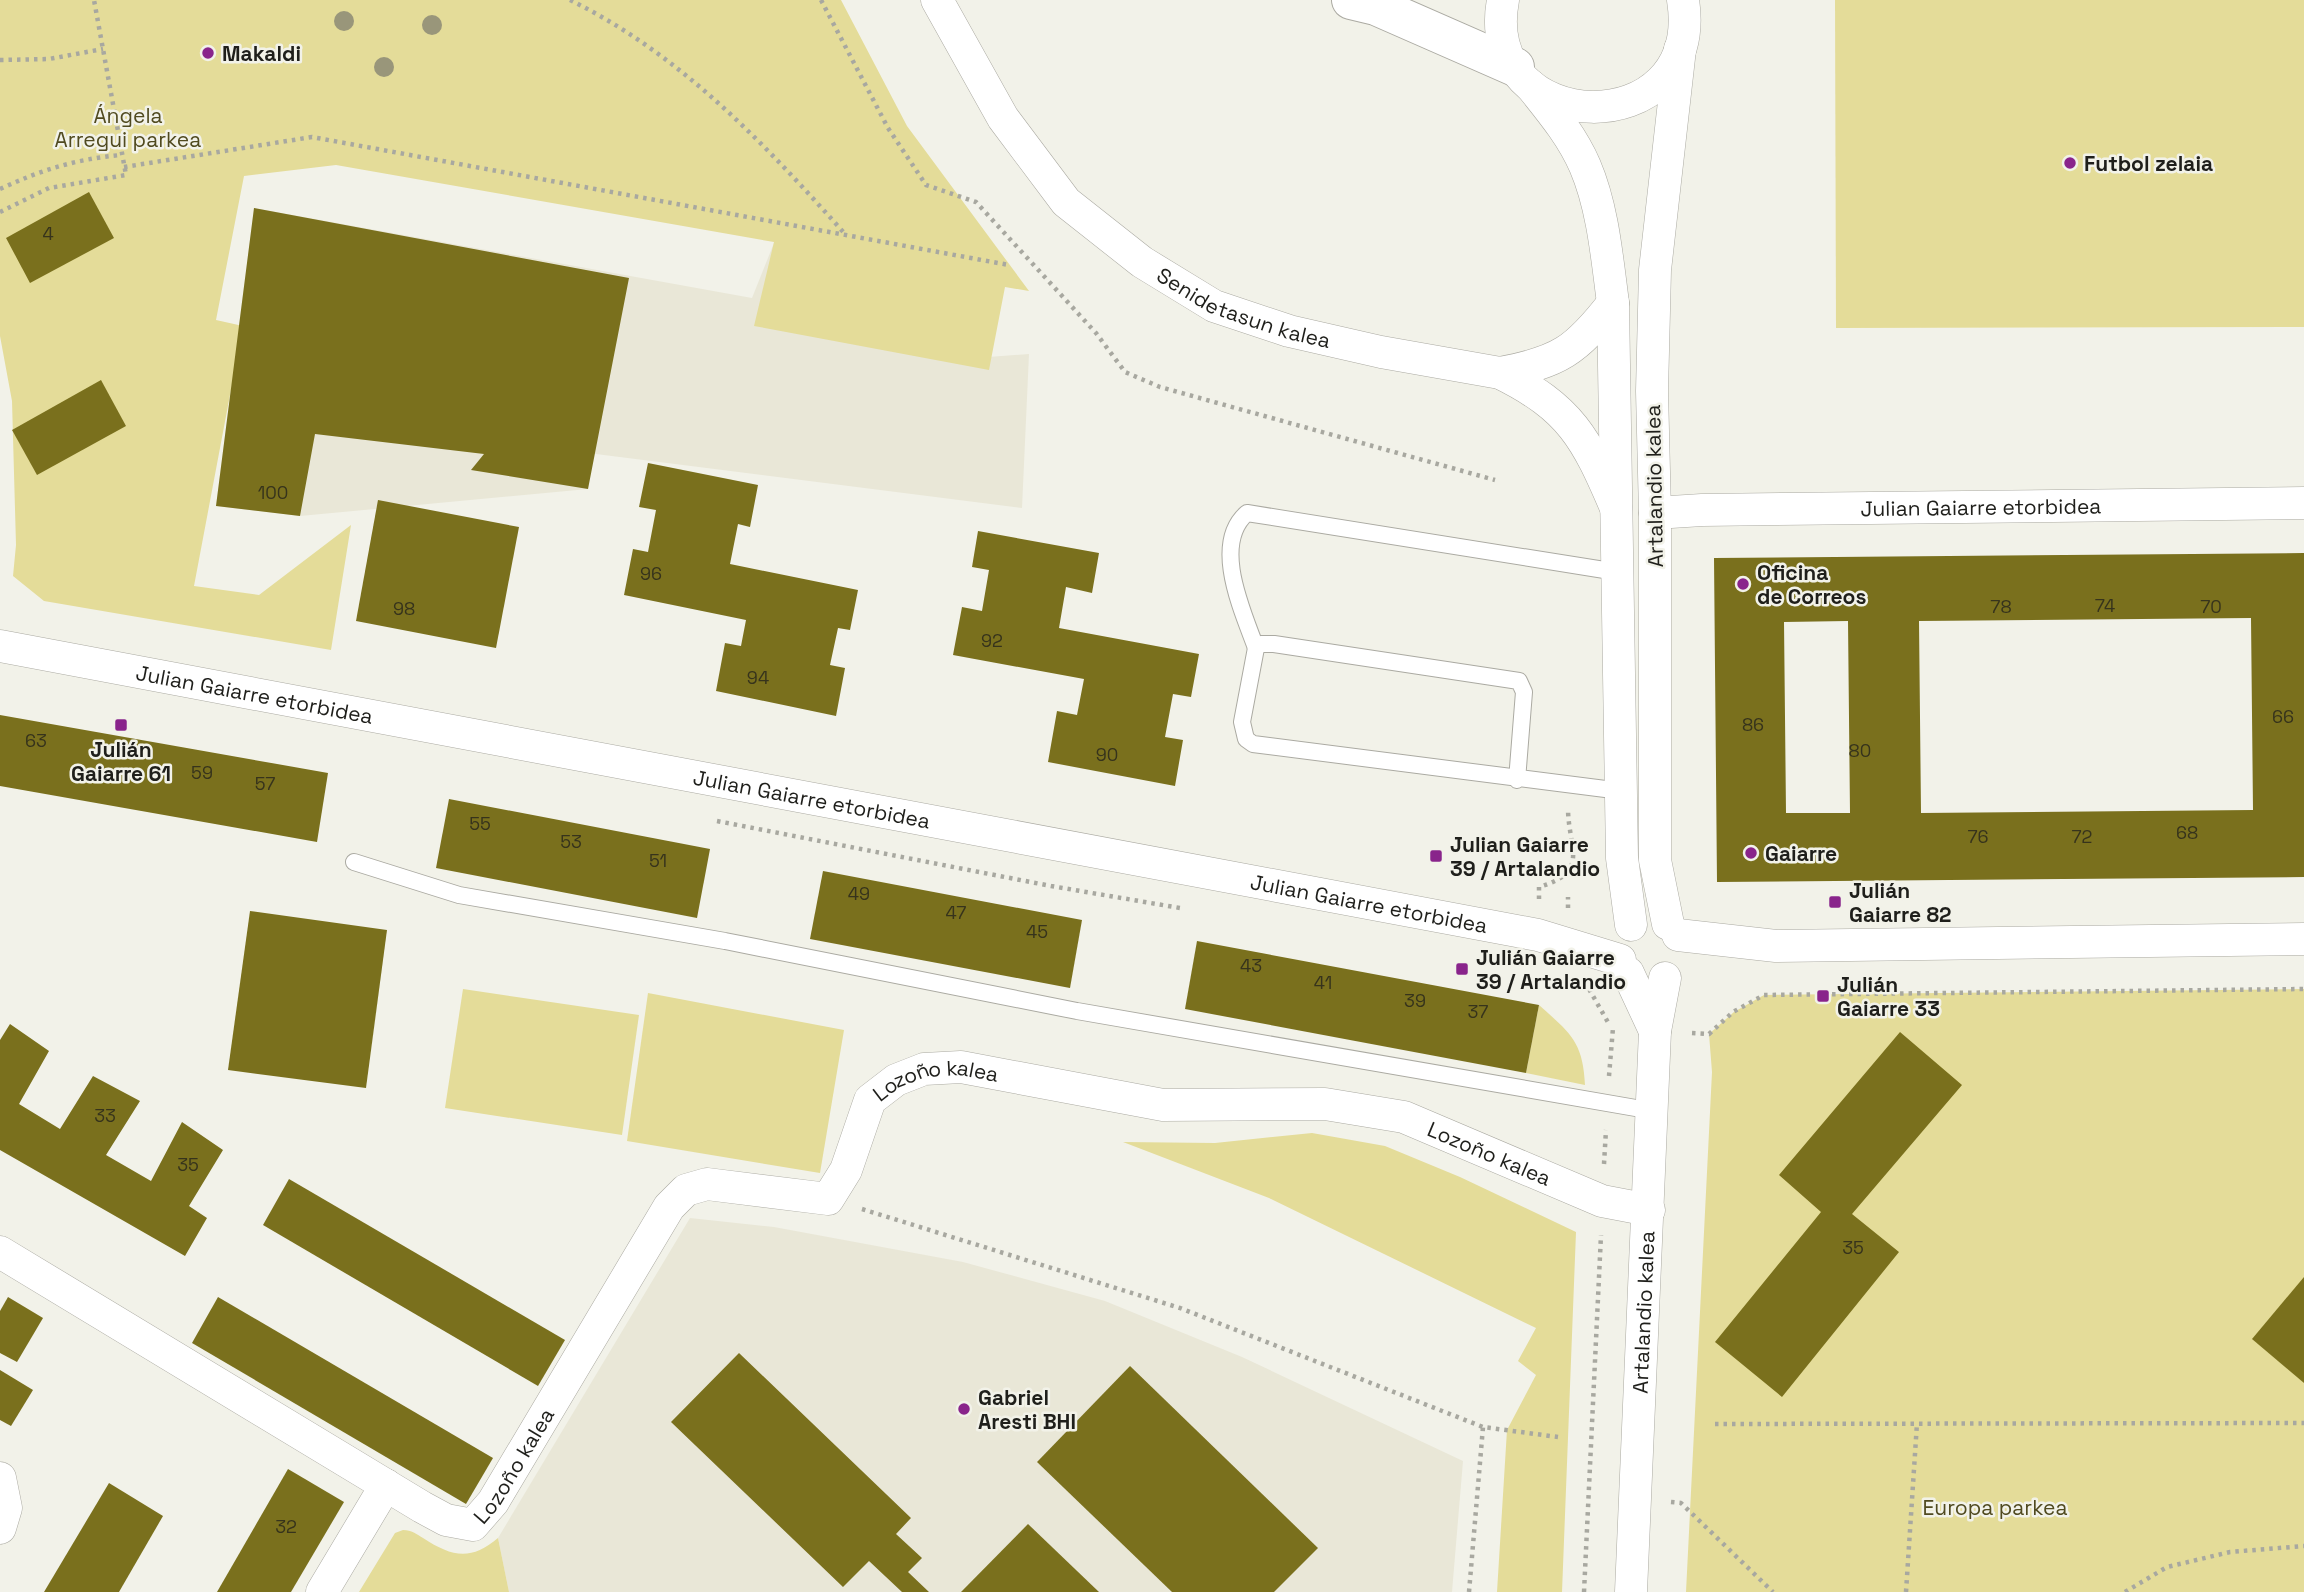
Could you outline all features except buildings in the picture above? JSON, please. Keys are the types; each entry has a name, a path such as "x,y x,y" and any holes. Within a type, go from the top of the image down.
{"main road":[{"path":"1351,0 1376,6 1523,76"}],"street":[{"name":"Senidetasun kalea","path":"937,0 1003,118 1066,202 1142,262 1213,306 1289,331 1507,376 1560,410 1590,449 1616,508"},
{"name":"Artalandio kalea","path":"1503,0 1500,13 1504,41 1523,76 1566,130 1586,167 1603,232 1613,303 1622,858 1631,926"},
{"name":"Artalandio kalea","path":"1673,930 1655,860 1655,513 1652,391 1655,270 1680,49 1688,5"},
{"path":"1523,76 1556,102 1585,110 1615,107 1643,95 1658,82 1680,49"},
{"path":"1507,376 1561,357 1591,332 1613,303"},
{"name":"Julian Gaiarre etorbidea","path":"1655,513 1702,510 2304,503"},
{"name":"Julian Gaiarre etorbidea","path":"0,646 1538,935 1624,967"},
{"path":"1673,930 1681,951 1677,967 1665,978 1646,982 1624,967 1620,941 1631,926 1649,919 1673,930 1776,946 2304,939"},
{"name":"Artalandio kalea","path":"1624,967 1655,1031"},
{"name":"Artalandio kalea","path":"1631,1592 1655,1031 1665,978"},
{"name":"Lozoño kalea","path":"0,1252 446,1520 474,1525 493,1503 668,1207 686,1190 707,1184 828,1199 846,1170 870,1100 896,1080 924,1069 961,1067 1163,1105 1325,1104 1404,1117 1602,1201 1649,1210"},
{"path":"0,1478 6,1508 0,1528"},
{"path":"322,1592 386,1485"}],"lane":[{"path":"1617,572 1247,513 1232,532 1233,583 1256,648 1242,722 1246,739 1253,744 1517,780 1621,790"},
{"path":"1256,648 1261,644 1274,644 1519,681 1524,692 1517,780"},
{"path":"354,863 459,895 725,941 1077,1010 1308,1049 1607,1106 1653,1111"}],"path":[{"path":"0,212 49,188 126,175 94,0"},
{"path":"570,0 610,20 691,79 772,152 845,235"},
{"path":"821,0 888,128 926,185 976,202 1096,333 1125,372 1160,387 1495,480"},
{"path":"0,60 49,59 103,49"},
{"path":"124,167 312,137 1009,265"},
{"path":"0,189 51,166 80,159 121,155"},
{"path":"1584,1592 1611,1028 1709,1034 1734,1012 1764,995 2304,989"},
{"path":"828,1199 1180,1308 1483,1427 1558,1437"},
{"path":"1906,1592 1917,1423"},
{"path":"1715,1424 2304,1423"},
{"path":"1469,1592 1483,1427"},
{"path":"1635,1499 1681,1503 1773,1592"},
{"path":"2125,1592 2167,1567 2230,1552 2304,1546"}],"shaded area":[{"path":"254,208 752,298 774,243 975,358 1029,354 1022,508 588,453 588,489 300,516 216,506"},
{"name":"Gabriel Aresti BHI","path":"690,1218 774,1227 963,1262 1105,1301 1242,1357 1463,1461 1452,1592 509,1592 498,1538"}],"green space":[{"name":"Ángela Arregui parkea","path":"0,0 841,0 907,126 1029,291 1005,287 989,370 754,326 774,242 336,165 244,176 216,320 243,326 194,586 259,595 351,525 331,650 44,601 13,576 16,545 12,401 0,336"},
{"name":"Futbol zelaia","path":"1835,0 2304,0 2304,327 1836,328"},
{"path":"463,989 639,1015 622,1135 445,1108"},
{"name":"Europa parkea","path":"2304,989 2304,1592 1686,1592 1712,1072 1709,1034 1734,1012 1764,995"},
{"path":"648,993 844,1030 820,1173 627,1141"},
{"path":"1539,1005 1573,1039 1581,1058 1585,1085 1526,1073"},
{"path":"1312,1133 1385,1146 1460,1177 1576,1232 1562,1592 1497,1592 1507,1430 1536,1375 1518,1361 1536,1328 1269,1198 1123,1142 1215,1143"},
{"path":"403,1530 414,1532 443,1549 461,1554 479,1550 498,1538 509,1592 359,1592 395,1533"}],"place":[{"name":"Makaldi","path":"208,53"},
{"name":"Futbol zelaia","path":"2070,163"},
{"name":"Oficina de Correos","path":"1743,584"},
{"name":"Julián Gaiarre 61","path":"121,725"},
{"name":"Gaiarre","path":"1751,853"},
{"name":"Julian Gaiarre 39 / Artalandio","path":"1436,856"},
{"name":"Julián Gaiarre 82","path":"1835,902"},
{"name":"Julián Gaiarre 39 / Artalandio","path":"1462,969"},
{"name":"Julián Gaiarre 33","path":"1823,996"},
{"name":"Gabriel Aresti BHI","path":"964,1409"}]}
